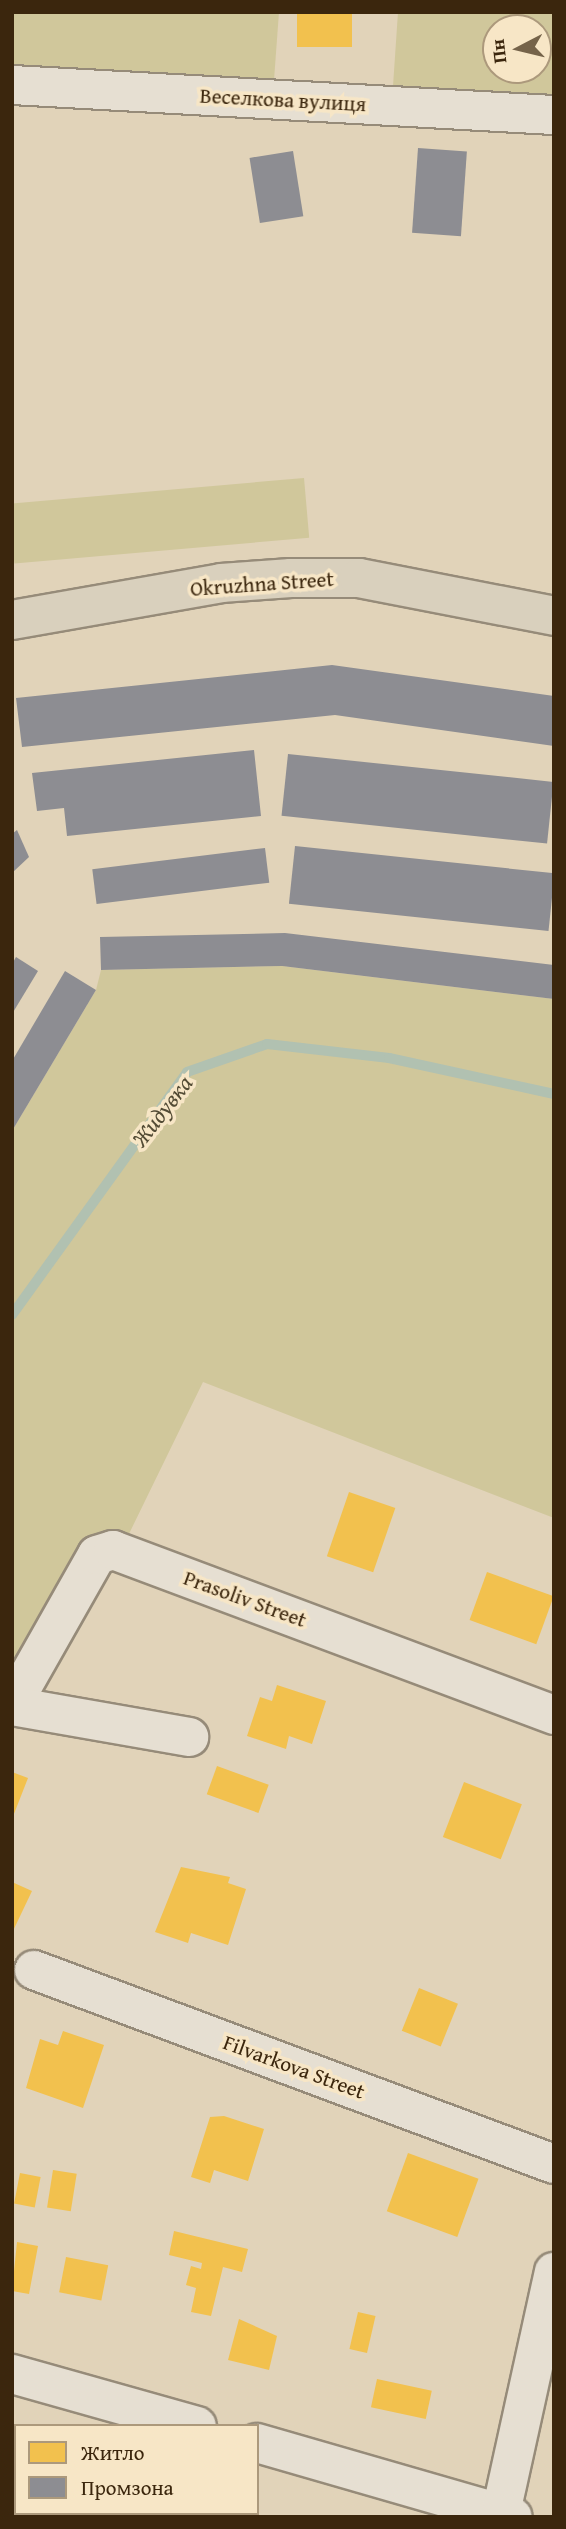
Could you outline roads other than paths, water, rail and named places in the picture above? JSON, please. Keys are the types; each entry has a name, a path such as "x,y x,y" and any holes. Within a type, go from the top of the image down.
{"main road":[{"name":"Okruzhna Street","path":"12,620 221,583 291,578 359,578 554,616"}],"street":[{"name":"Веселкова вулиця","path":"12,85 554,115"},
{"name":"Prasoliv Street","path":"12,1706 97,1555 113,1550 554,1715"},
{"path":"12,1706 189,1737"},
{"name":"Filvarkova Street","path":"34,1970 554,2164"},
{"path":"259,2444 504,2515 554,2272"},
{"path":"12,2374 190,2424"}],"waterway":[{"name":"Жидувка","path":"12,1315 187,1072 267,1044 389,1058 554,1094"}]}
